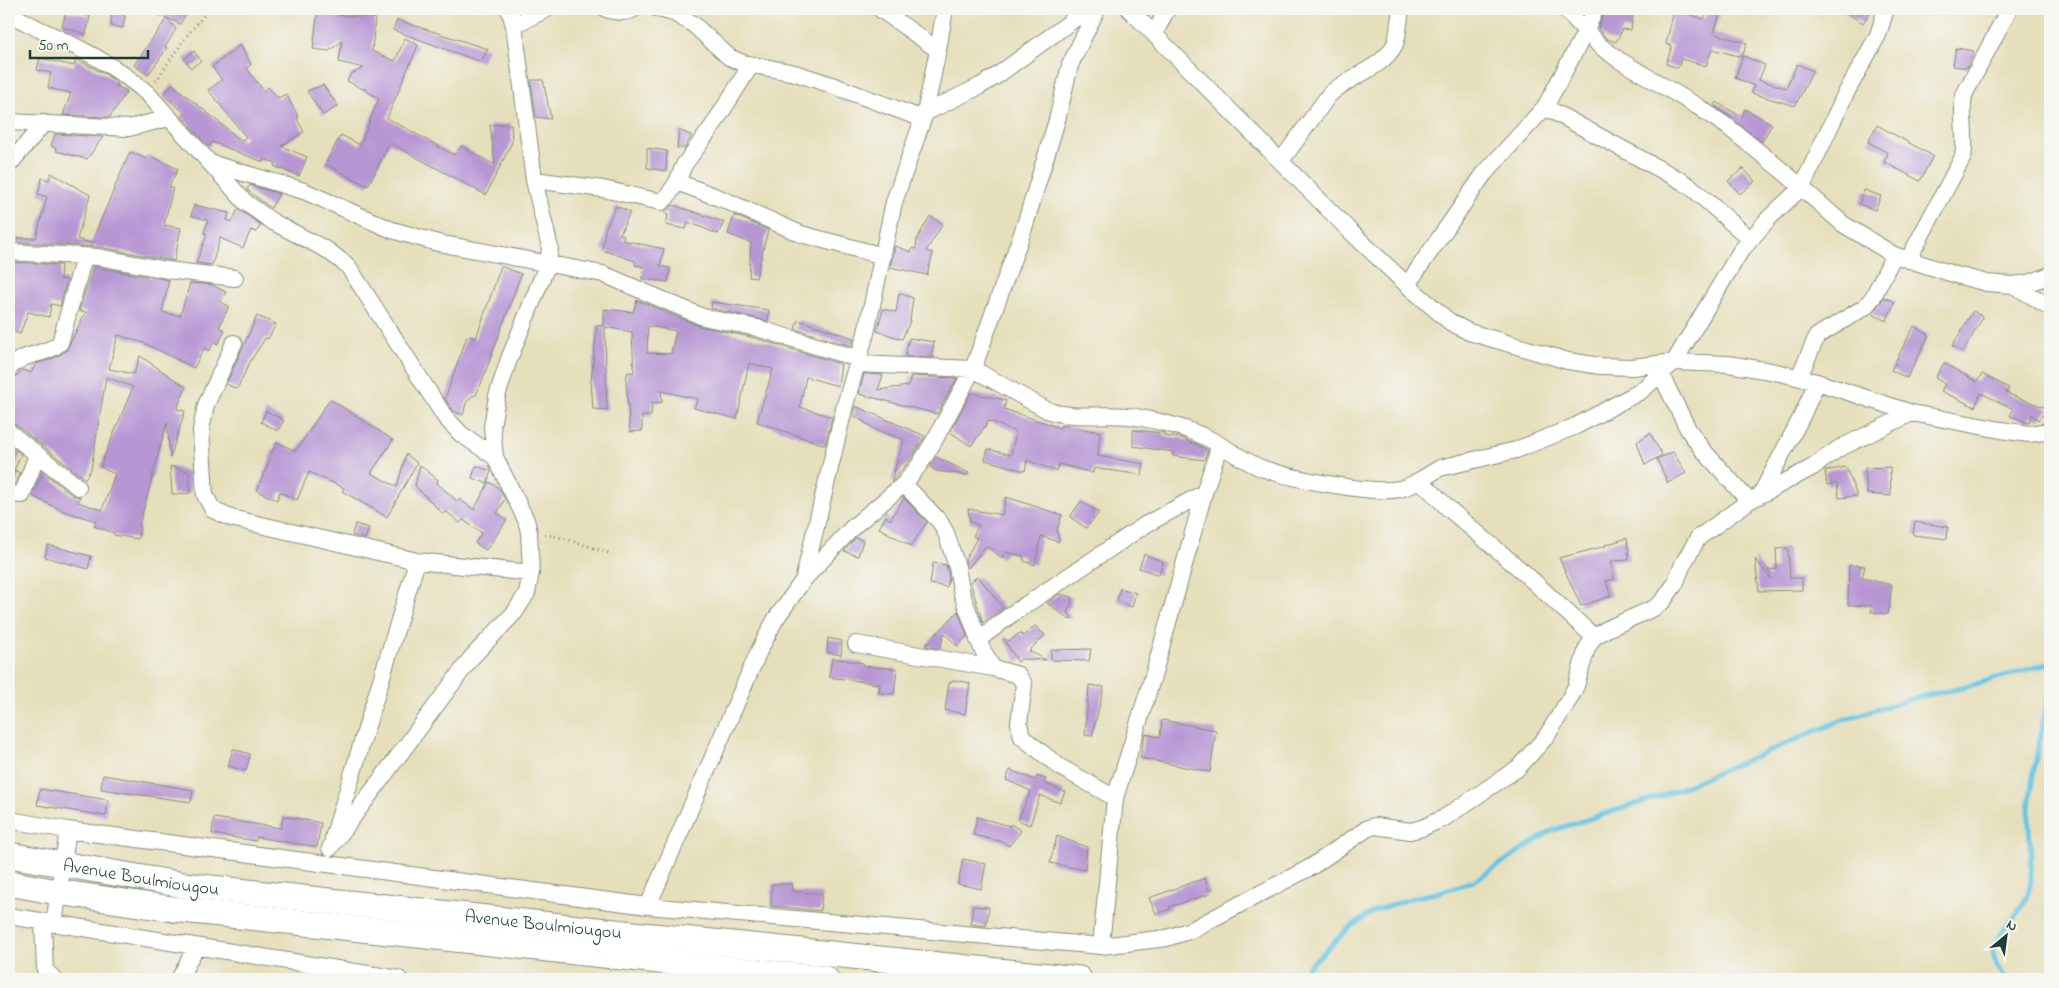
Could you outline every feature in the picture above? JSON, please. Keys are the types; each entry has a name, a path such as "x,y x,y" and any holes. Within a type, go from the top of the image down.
{"highway":[{"name":"Avenue Boulmiougou","path":"9,855 194,886 652,936 1079,979"},
{"name":"Avenue Boulmiougou","path":"9,883 57,892 183,910 826,979"}],"street":[{"path":"328,856 472,657 515,612 527,594 531,573 529,532 526,520 495,457 492,427 497,396 509,359 548,263 550,248 534,180 514,25 509,9"},
{"path":"514,25 547,9"},
{"path":"606,9 616,12 634,9"},
{"path":"658,9 674,13 693,24 728,56 751,65 795,73 924,116 998,75 1088,9"},
{"path":"880,9 938,50"},
{"path":"804,579 845,405 858,361 894,202 924,116 945,9"},
{"path":"648,906 759,651 775,620 804,579 853,527 904,484 920,464 973,369 1024,228 1057,120 1070,65 1097,9"},
{"path":"1129,9 1407,285 1450,322 1469,332 1568,361 1600,366 1632,367 1674,362 1728,364 1776,372 1817,382 1912,413 2029,434 2050,431"},
{"path":"1155,33 1167,9"},
{"path":"1281,160 1329,94 1351,81 1389,52 1397,39 1401,9"},
{"path":"1565,9 1600,46 1619,60 1697,106 1728,128 1802,187 1843,224 1901,257 1986,283 2013,285 2029,283 2050,275"},
{"path":"1407,285 1484,174 1545,108 1586,31 1594,9"},
{"path":"210,163 304,192 392,230 438,243 603,274 703,317 757,328 858,361 973,369 1047,410 1059,414 1071,416 1120,415 1141,418 1186,430 1220,445 1237,456 1264,469 1340,486 1388,491 1399,490 1440,468 1516,450 1576,426 1641,391 1661,375 1674,362 1740,252 1750,239 1802,187 1845,95 1878,35 1886,9"},
{"path":"1799,377 1817,336 1865,307 1873,297 1901,257 1963,157 1965,145 1962,108 1964,95 2009,9"},
{"path":"9,15 18,18 29,17 130,78 148,94 245,202 273,222 327,250 348,266 445,417 461,434 495,457"},
{"path":"534,180 603,189 660,202 668,197 684,165 712,127 751,65"},
{"path":"1545,108 1691,187 1750,239"},
{"path":"9,122 129,128 169,118"},
{"path":"9,164 44,123"},
{"path":"677,182 722,199 801,234 883,256"},
{"path":"9,252 84,257 235,278"},
{"path":"9,369 19,360 55,348 60,343 84,257"},
{"path":"2013,285 2050,307"},
{"path":"234,343 206,405 201,430 205,495 213,510 231,518 417,562 531,573"},
{"path":"1661,375 1688,428 1702,449 1755,498"},
{"path":"1755,498 1802,416 1817,382"},
{"path":"9,820 68,830 328,856 648,906 1101,946 1167,938 1191,930 1311,867 1368,828 1375,826 1410,831 1444,818 1518,768 1546,737 1570,698 1576,686 1587,648 1594,637 1607,629 1654,608 1663,601 1675,584 1683,564 1698,538 1755,498 1813,468 1842,446 1912,413"},
{"path":"9,432 78,487"},
{"path":"1101,946 1115,798 1154,672 1204,493 1220,445"},
{"path":"9,494 22,495 37,455"},
{"path":"1420,480 1449,509 1522,571 1594,637"},
{"path":"904,484 940,522 946,534 958,566 959,584 978,640 987,660 993,668"},
{"path":"978,640 1012,614 1145,526 1204,493"},
{"path":"328,856 417,562"},
{"path":"856,644 1012,672 1022,678 1024,684 1019,723 1022,736 1060,767 1115,798"},
{"path":"54,979 45,970 48,923 57,892 68,830"},
{"path":"9,916 399,979"},
{"path":"179,979 196,947"}],"path":[{"path":"148,94 164,66 209,9"},
{"path":"529,532 566,539 612,554"}],"building":[{"path":"112,9 126,9 123,28 111,26"},
{"path":"145,9 190,9 180,24"},
{"path":"318,9 337,9 337,15 375,18 372,51 395,61 405,38 418,45 387,118 454,155 461,146 495,165 490,125 511,124 512,142 486,195 390,143 368,186 325,164 341,135 360,145 379,98 364,90 365,88 363,89 347,81 351,74 364,68 339,62 342,41 329,51 313,49"},
{"path":"1605,9 1633,13 1631,30 1623,29 1616,42 1607,39 1598,29"},
{"path":"1708,9 1721,11 1714,32 1716,34 1747,43 1742,57 1712,49 1706,66 1681,59 1678,68 1666,64 1672,46 1666,44 1674,10 1704,19"},
{"path":"1840,9 1872,9 1863,23"},
{"path":"66,11 90,16 86,34 62,27"},
{"path":"167,18 176,29 165,47 167,48 148,75 134,65"},
{"path":"397,20 488,49 481,62 393,30"},
{"path":"240,45 251,65 246,68 264,91 268,87 278,98 286,94 299,118 297,119 304,132 281,146 307,157 299,176 274,166 276,163 264,159 263,162 212,142 209,147 182,117 185,113 163,95 172,84 242,141 246,137 208,90 222,80 212,67"},
{"path":"1956,48 1974,51 1967,68 1953,66"},
{"path":"194,51 201,61 191,68 184,59"},
{"path":"1743,56 1765,65 1759,80 1786,88 1797,64 1813,71 1795,106 1751,93 1754,86 1735,78"},
{"path":"40,58 74,66 76,59 105,74 118,83 116,86 127,91 110,117 63,115 71,93 48,88 51,73 37,70"},
{"path":"531,80 543,80 551,119 536,117"},
{"path":"323,85 338,106 323,115 307,91"},
{"path":"1716,102 1742,117 1745,109 1772,124 1762,142 1714,105"},
{"path":"1877,125 1933,156 1920,181 1884,162 1888,153 1868,142"},
{"path":"679,130 692,136 684,148 677,148"},
{"path":"55,134 103,137 87,159 56,151 57,149 51,146"},
{"path":"647,148 667,151 666,171 647,168"},
{"path":"130,152 147,159 148,155 178,169 169,187 173,188 164,225 181,228 174,261 99,247 18,242 18,238 36,238 47,197 38,194 42,178 49,180 51,173 90,195 77,239 91,243"},
{"path":"1743,168 1755,181 1740,194 1728,181"},
{"path":"250,185 279,194 271,208 247,189"},
{"path":"1864,190 1881,196 1875,210 1859,204"},
{"path":"194,205 229,213 227,220 232,222 238,209 261,225 256,232 251,230 243,248 220,238 212,265 196,263 207,234 204,233 208,220 191,216"},
{"path":"673,205 724,222 718,234 688,222 686,229 666,225 668,215 664,213"},
{"path":"616,206 630,212 620,234 624,236 622,240 664,249 660,266 670,268 668,282 642,279 644,267 635,265 635,261 602,250 605,230"},
{"path":"734,215 768,230 756,278 749,277 751,243 728,234"},
{"path":"930,216 943,224 926,251 933,253 927,275 890,267 895,246 911,252 912,248 916,249 917,239"},
{"path":"9,262 61,265 60,279 67,280 60,306 51,304 49,317 28,312 20,334 9,330"},
{"path":"501,266 521,274 483,379 476,395 472,396 466,403 463,415 453,411 445,399 467,336 476,338"},
{"path":"93,267 169,280 162,312 180,316 190,283 212,285 226,292 220,302 229,306 219,327 225,330 218,344 214,342 209,351 204,348 194,368 144,343 118,335 109,369 134,374 140,356 186,387 177,409 185,411 170,458 167,422 139,526 138,539 114,535 114,533 94,526 96,521 63,511 32,496 43,472 72,495 80,497 78,502 102,510 115,474 100,467 133,387 106,377 91,469 85,479 15,424 9,422 9,379 23,370 31,373 36,364 52,359 66,351 86,312 79,311"},
{"path":"899,293 913,298 910,321 902,339 877,331 883,309 896,312"},
{"path":"1884,297 1895,302 1886,321 1872,314"},
{"path":"637,300 699,326 755,338 841,364 838,386 806,377 800,407 832,417 825,445 757,422 773,369 749,363 737,419 694,408 698,399 661,391 662,402 652,403 651,416 642,416 642,431 630,432 626,379 628,372 634,373 632,332 605,327 607,410 593,409 591,381 597,325 604,326 604,309 633,312","holes":["648,326 676,331 671,354 647,353"]},
{"path":"712,302 769,310 768,321 711,308"},
{"path":"1973,311 1983,317 1963,352 1952,346"},
{"path":"257,316 276,324 268,339 265,338 250,362 237,389 226,384"},
{"path":"798,320 854,338 851,346 795,329"},
{"path":"1914,326 1929,335 1907,378 1891,370"},
{"path":"909,338 934,342 931,355 935,357 905,356"},
{"path":"1944,363 1977,382 1982,374 2009,388 2006,393 2049,409 2038,420 2032,414 2029,423 2010,416 2013,409 1981,393 1975,407 1941,391 1945,384 1935,378"},
{"path":"864,374 883,375 878,390 908,386 911,376 957,378 937,414 859,394"},
{"path":"971,393 1006,400 1004,409 1060,428 1061,425 1100,432 1098,456 1144,464 1142,475 1094,468 1093,473 1059,464 1056,471 1027,460 1025,471 985,460 988,449 1011,455 1016,432 989,421 971,446 950,432"},
{"path":"330,399 393,440 371,473 397,487 406,454 417,463 387,517 342,491 344,488 309,472 297,500 280,492 277,500 257,491 277,442 296,451"},
{"path":"855,406 925,436 911,459 891,482 904,440 877,430 853,415"},
{"path":"266,411 284,420 278,431 261,422"},
{"path":"1133,430 1164,433 1164,436 1181,438 1208,450 1204,460 1173,456 1173,452 1133,446"},
{"path":"1650,433 1662,455 1645,465 1637,442"},
{"path":"9,445 21,454 14,470 20,473 15,484 9,484"},
{"path":"1673,452 1686,473 1668,483 1657,459"},
{"path":"936,457 969,473 968,475 936,471 930,467"},
{"path":"420,465 438,480 437,483 458,502 460,499 474,510 489,482 499,488 505,499 497,513 507,520 486,550 475,543 482,533 463,520 460,523 446,511 443,514 415,486"},
{"path":"170,466 189,472 190,493 172,494"},
{"path":"476,466 491,471 487,483 472,478"},
{"path":"1846,467 1857,496 1839,498 1837,483 1827,485 1825,471"},
{"path":"1890,467 1891,496 1867,494 1865,468"},
{"path":"1006,497 1062,515 1057,530 1059,542 1041,536 1035,565 1024,561 1023,556 1006,552 1002,558 986,546 968,568 965,560 977,538 973,536 979,525 970,522 968,509 1002,515"},
{"path":"904,498 927,522 911,546 879,528 886,516 890,520"},
{"path":"1081,501 1099,513 1086,528 1070,517"},
{"path":"1915,522 1948,527 1947,539 1913,535"},
{"path":"355,524 369,528 365,539 352,535"},
{"path":"856,538 863,541 858,556 844,551"},
{"path":"1627,538 1629,560 1611,561 1614,579 1606,581 1611,596 1581,606 1559,558 1606,546"},
{"path":"48,545 91,556 88,569 45,557"},
{"path":"1788,548 1790,578 1802,578 1802,590 1759,591 1755,559 1771,579 1768,570 1777,569 1776,549"},
{"path":"1144,554 1163,562 1159,575 1139,568"},
{"path":"933,563 946,565 949,578 947,587 930,584"},
{"path":"1849,565 1865,566 1862,578 1892,585 1888,614 1871,612 1872,606 1848,605"},
{"path":"978,576 1003,608 983,623 970,582"},
{"path":"1120,588 1136,593 1132,607 1117,601"},
{"path":"1059,594 1072,597 1071,606 1067,611 1072,618 1070,620 1047,603"},
{"path":"958,611 967,636 957,646 944,633 940,649 925,646"},
{"path":"1035,626 1045,635 1029,651 1046,660 1021,659 1018,662 1003,638 1009,641 1020,633 1023,636"},
{"path":"828,638 842,641 841,655 827,652"},
{"path":"1091,649 1089,661 1051,660 1051,650"},
{"path":"832,658 863,663 863,666 897,669 894,694 879,693 880,684 829,677"},
{"path":"954,680 970,683 965,714 945,710 949,683"},
{"path":"1089,685 1104,687 1092,736 1085,735"},
{"path":"1162,720 1216,730 1210,772 1140,758 1145,734 1160,737"},
{"path":"233,749 250,754 246,771 228,766"},
{"path":"1010,770 1035,780 1037,776 1046,779 1044,783 1065,792 1060,803 1040,795 1030,825 1018,820 1031,791 1006,780"},
{"path":"103,775 193,790 191,802 101,789"},
{"path":"40,789 108,800 106,816 37,805"},
{"path":"283,816 321,823 317,847 256,837 256,841 212,834 214,818 281,828"},
{"path":"977,817 1010,826 1011,824 1021,831 1009,846 1004,842 973,835"},
{"path":"1057,836 1087,847 1085,870 1050,863"},
{"path":"963,859 986,864 981,889 958,884"},
{"path":"1205,878 1210,894 1169,907 1170,909 1156,914 1149,898"},
{"path":"772,884 792,884 791,891 822,894 820,911 771,906"},
{"path":"973,906 989,907 986,926 971,924"}],"waterway":[{"path":"1304,979 1307,968 1349,928 1374,911 1415,897 1436,893 1474,881 1551,831 1667,794 1842,720 1918,697 1962,688 2050,663"},
{"path":"2008,979 1997,966 1993,955 1994,945 2022,906 2030,884 2030,795 2050,690"}]}
